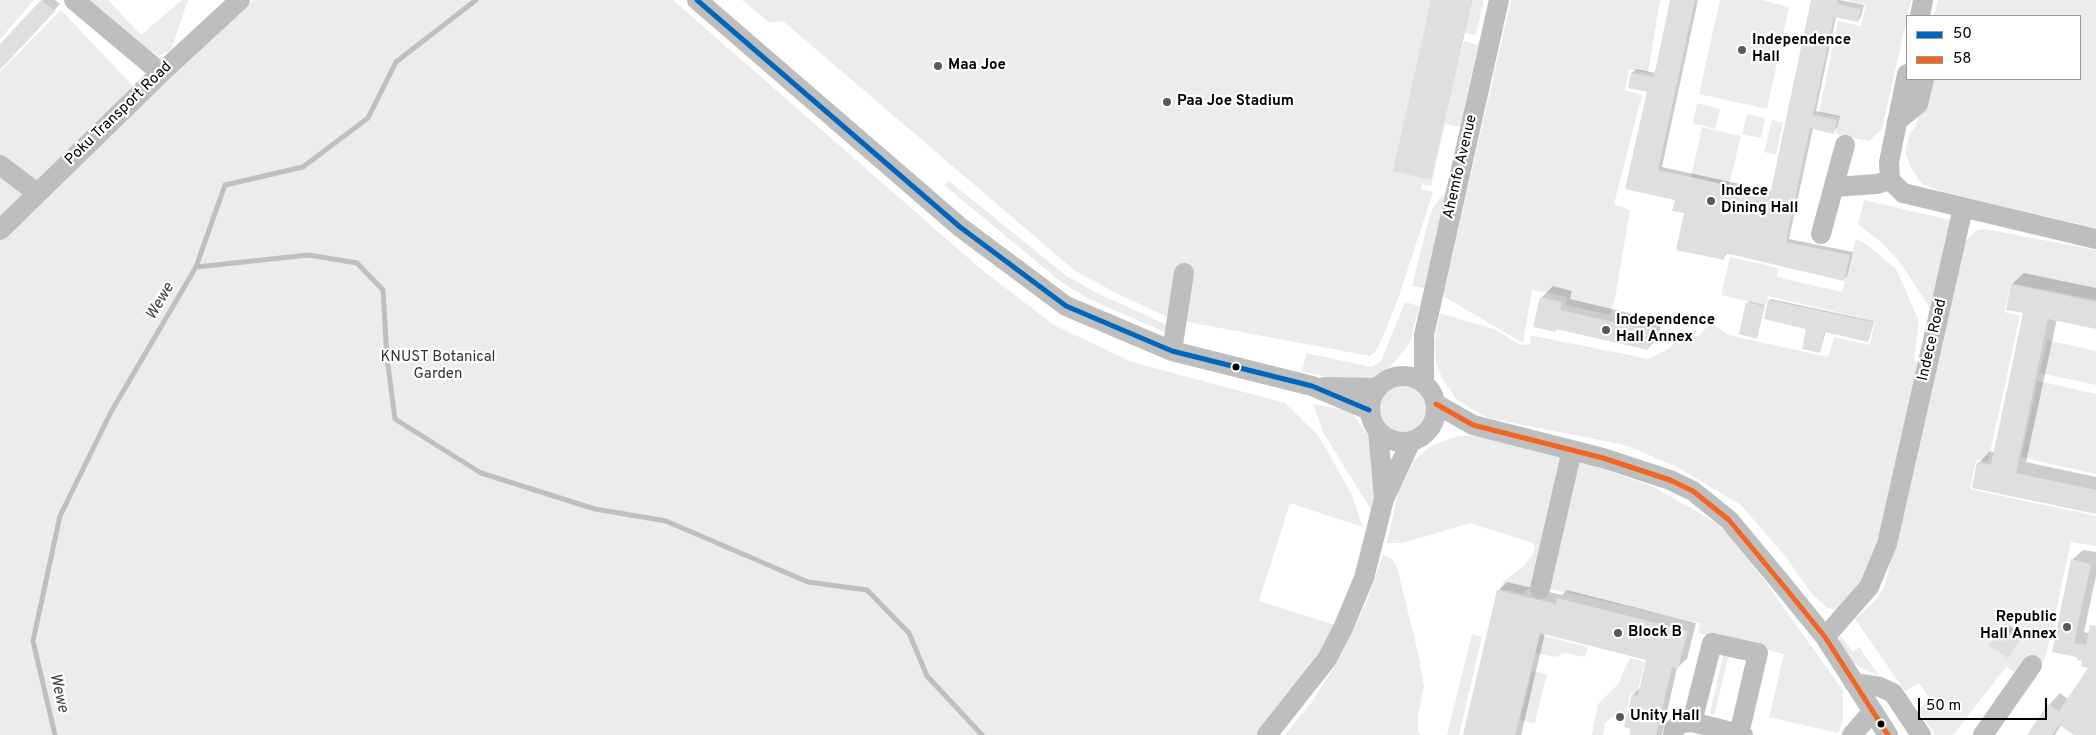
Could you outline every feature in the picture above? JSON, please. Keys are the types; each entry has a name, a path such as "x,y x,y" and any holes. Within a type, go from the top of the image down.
{"street":[{"path":"74,0 161,73"},
{"name":"Poku Transport Road","path":"0,230 161,73 240,0"},
{"path":"697,0 960,227 1066,306 1172,351 1312,386 1369,410"},
{"name":"Ahemfo Avenue","path":"1424,383 1424,335 1499,0"},
{"path":"1920,15 1923,0"},
{"path":"1906,79 1890,162 1890,180 1903,193 2096,239"},
{"path":"1897,121 1918,104 1924,80"},
{"path":"1821,234 1844,145"},
{"path":"0,165 38,194"},
{"path":"1834,187 1877,184 1890,180"},
{"name":"Indece Road","path":"1825,637 1869,587 1887,544 1963,208"},
{"path":"1172,351 1184,273"},
{"name":"Ahemfo Avenue","path":"1401,375 1424,335"},
{"path":"1401,375 1413,377 1424,383 1432,392 1436,404 1436,416 1431,427 1422,436 1411,441 1398,442 1387,438 1378,431 1372,422 1369,410 1371,398 1376,388 1388,379 1401,375"},
{"path":"1312,386 1376,388"},
{"path":"1436,404 1473,425 1572,450 1670,480 1693,491 1729,520 1825,637 1888,735"},
{"path":"1431,427 1473,425"},
{"path":"1378,431 1384,499"},
{"path":"1268,735 1327,659 1343,628 1364,578 1384,499 1411,441"},
{"path":"1540,589 1572,450"},
{"path":"1673,735 1674,729 1682,723 1692,722 1741,734 1758,653 1712,642 1692,722"},
{"path":"1983,735 2032,665"},
{"path":"1854,683 1880,687 1893,693 1921,735"},
{"path":"1852,735 1872,710"}],"green space":[{"path":"0,0 34,0 1,38 0,38"},
{"path":"80,0 108,0 141,35 182,0 188,0 171,50 158,56"},
{"name":"KNUST Botanical Garden","path":"253,0 673,0 982,270 1054,325 1132,362 1285,403 1318,435 1351,493 1363,527 1290,503 1259,601 1335,625 1307,672 1257,735 0,735 0,233"},
{"name":"Paa Joe Stadium","path":"742,0 1484,0 1476,35 1465,33 1460,54 1464,41 1478,45 1460,127 1445,124 1431,186 1422,184 1421,189 1433,192 1399,296 1376,351 1370,356 1172,319 1118,294 1075,271 783,21 770,23"},
{"path":"1511,0 1660,0 1648,73 1629,69 1625,90 1642,95 1614,204 1630,210 1616,293 1610,315 1566,305 1567,297 1532,290 1523,343 1443,296"},
{"path":"1720,0 1761,0 1789,7 1767,109 1699,94"},
{"path":"1846,0 1911,0 1908,15 1906,15 1882,129 1869,141 1836,134 1839,117 1819,113 1838,21 1861,26 1866,5"},
{"path":"1938,0 2096,0 2096,228 1943,192 1922,184 1912,170 1905,152 1910,133 1916,126 1926,80 2081,80 2081,15 1934,15"},
{"path":"61,10 133,86 0,219 0,72"},
{"path":"1697,103 1720,109 1715,129 1693,123"},
{"path":"1747,114 1765,118 1761,138 1742,134"},
{"path":"1772,120 1783,123 1776,155 1764,152"},
{"path":"1702,127 1741,136 1729,185 1691,177"},
{"path":"949,181 1068,277 1095,292 1169,326 1164,332 1087,298 1061,282 944,185"},
{"path":"1447,190 1424,288 1412,286 1429,218 1434,206"},
{"path":"1864,200 1954,221 1932,311 1901,264 1883,244 1858,224"},
{"path":"1984,229 2096,250 2096,300 2011,283 2004,312 2020,316 1988,462 1976,460 1970,489 2096,516 2096,546 2071,542 2046,656 2031,682 2006,667 1953,735 1935,735 1918,710 1930,699 1919,683 1905,691 1855,619 1876,600 1885,585 1965,242 1975,231"},
{"path":"1856,239 1866,244 1896,269 1919,321 1914,361 1921,363 1885,533 1854,599 1836,609 1827,608 1811,593 1786,557 1741,505 1677,467 1625,445 1488,418 1456,399 1442,378 1436,362 1434,342 1440,313 1496,330 1520,345 1531,344 1530,336 1649,359 1670,348 1681,331 1698,337 1710,323 1729,335 1828,357 1834,337 1870,345 1875,321 1768,296 1766,305 1721,295 1730,257 1778,268 1777,277 1842,292"},
{"path":"1405,302 1419,306 1410,343 1391,366 1376,377 1359,383 1302,372 1306,353 1371,367 1381,361"},
{"path":"2047,340 2096,351 2096,385 2040,373"},
{"path":"2038,381 2096,394 2096,474 2021,457"},
{"path":"1403,383 1417,387 1425,395 1429,409 1425,423 1417,431 1403,435 1389,431 1381,423 1377,409 1381,395 1389,387"},
{"path":"1313,404 1350,411 1372,440 1378,481 1373,513 1323,432"},
{"path":"1458,436 1483,436 1561,456 1534,586 1522,594 1500,589 1504,581 1525,565 1532,556 1535,548 1533,543 1470,523 1403,543 1387,543 1399,488 1414,461 1431,446"},
{"path":"1578,460 1654,487 1715,522 1735,540 1843,690 1843,721 1838,733 1769,717 1784,654 1698,633 1700,623 1546,588"},
{"path":"1383,554 1393,560 1397,567 1418,653 1424,687 1418,714 1418,733 1421,735 1285,735 1310,704 1335,666 1367,601"},
{"path":"1472,634 1482,637 1459,735 1447,735"},
{"path":"1540,635 1588,647 1585,657 1565,653 1555,657 1536,653"},
{"path":"1840,635 1853,652 1859,647 1880,677 1848,661 1839,643"},
{"path":"1725,648 1730,649 1715,713 1712,715 1710,712"},
{"path":"1630,658 1645,662 1637,694 1631,693 1625,718 1612,717 1605,723 1603,735 1592,735 1598,704 1618,684"},
{"path":"1532,671 1547,674 1535,723 1520,720"}],"building":[{"path":"41,0 55,11 0,70 0,44"},
{"path":"1431,0 1472,0 1431,180 1393,171"},
{"path":"1670,0 1695,0 1658,170 1770,195 1811,0 1838,0 1837,4 1861,9 1858,22 1834,17 1813,115 1837,120 1834,134 1810,128 1786,242 1850,255 1844,281 1725,253 1724,260 1676,250 1684,213 1672,211 1675,200 1625,189 1647,92 1628,88 1631,73 1654,77"},
{"path":"2011,284 2096,302 2096,329 2048,319 2016,473 2096,490 2096,514 1972,488 1977,462 1991,465 2023,313 2006,310"},
{"name":"Independence Hall Annex","path":"1540,297 1562,302 1560,310 1652,331 1648,350 1556,329 1555,332 1533,327"},
{"path":"1768,300 1873,322 1868,342 1825,332 1820,353 1802,349 1806,329 1764,319"},
{"path":"1746,302 1764,306 1757,339 1739,334"},
{"path":"2071,559 2091,564 2074,643 2086,645 2090,625 2096,626 2096,735 2074,735 2059,725 2052,735 2027,735 2048,704 2059,711 2088,668 2081,666 2082,661 2077,660 2077,657 2052,652"},
{"path":"1497,590 1556,604 1557,598 1688,631 1678,668 1672,667 1656,735 1629,735 1631,729 1624,727 1632,694 1638,696 1646,660 1540,633 1515,735 1463,735"},
{"path":"2001,627 2020,639 2008,658 1989,646"}],"waterway":[{"name":"Wewe","path":"55,735 33,641 60,516 111,412 196,267 225,185 303,167 368,118 396,62 476,0"},
{"path":"196,267 309,255 357,263 383,290 387,358 395,419 481,473 595,509 666,521 808,582 867,590 909,633 927,676 982,735"}],"transit line":[{"name":"50","path":"697,0 960,227 1066,306 1172,351 1312,386 1369,410"},
{"name":"58","path":"1436,404 1473,425 1603,458 1670,480 1693,491 1729,520 1825,637 1888,735"}],"place":[{"name":"Independence Hall","path":"1742,50"},
{"name":"Maa Joe","path":"938,66"},
{"name":"Paa Joe Stadium","path":"1167,102"},
{"name":"Indece Dining Hall","path":"1711,201"},
{"name":"Independence Hall Annex","path":"1606,330"},
{"name":"Republic Hall Annex","path":"2067,627"},
{"name":"Block B","path":"1618,633"},
{"name":"Unity Hall","path":"1620,717"}]}
